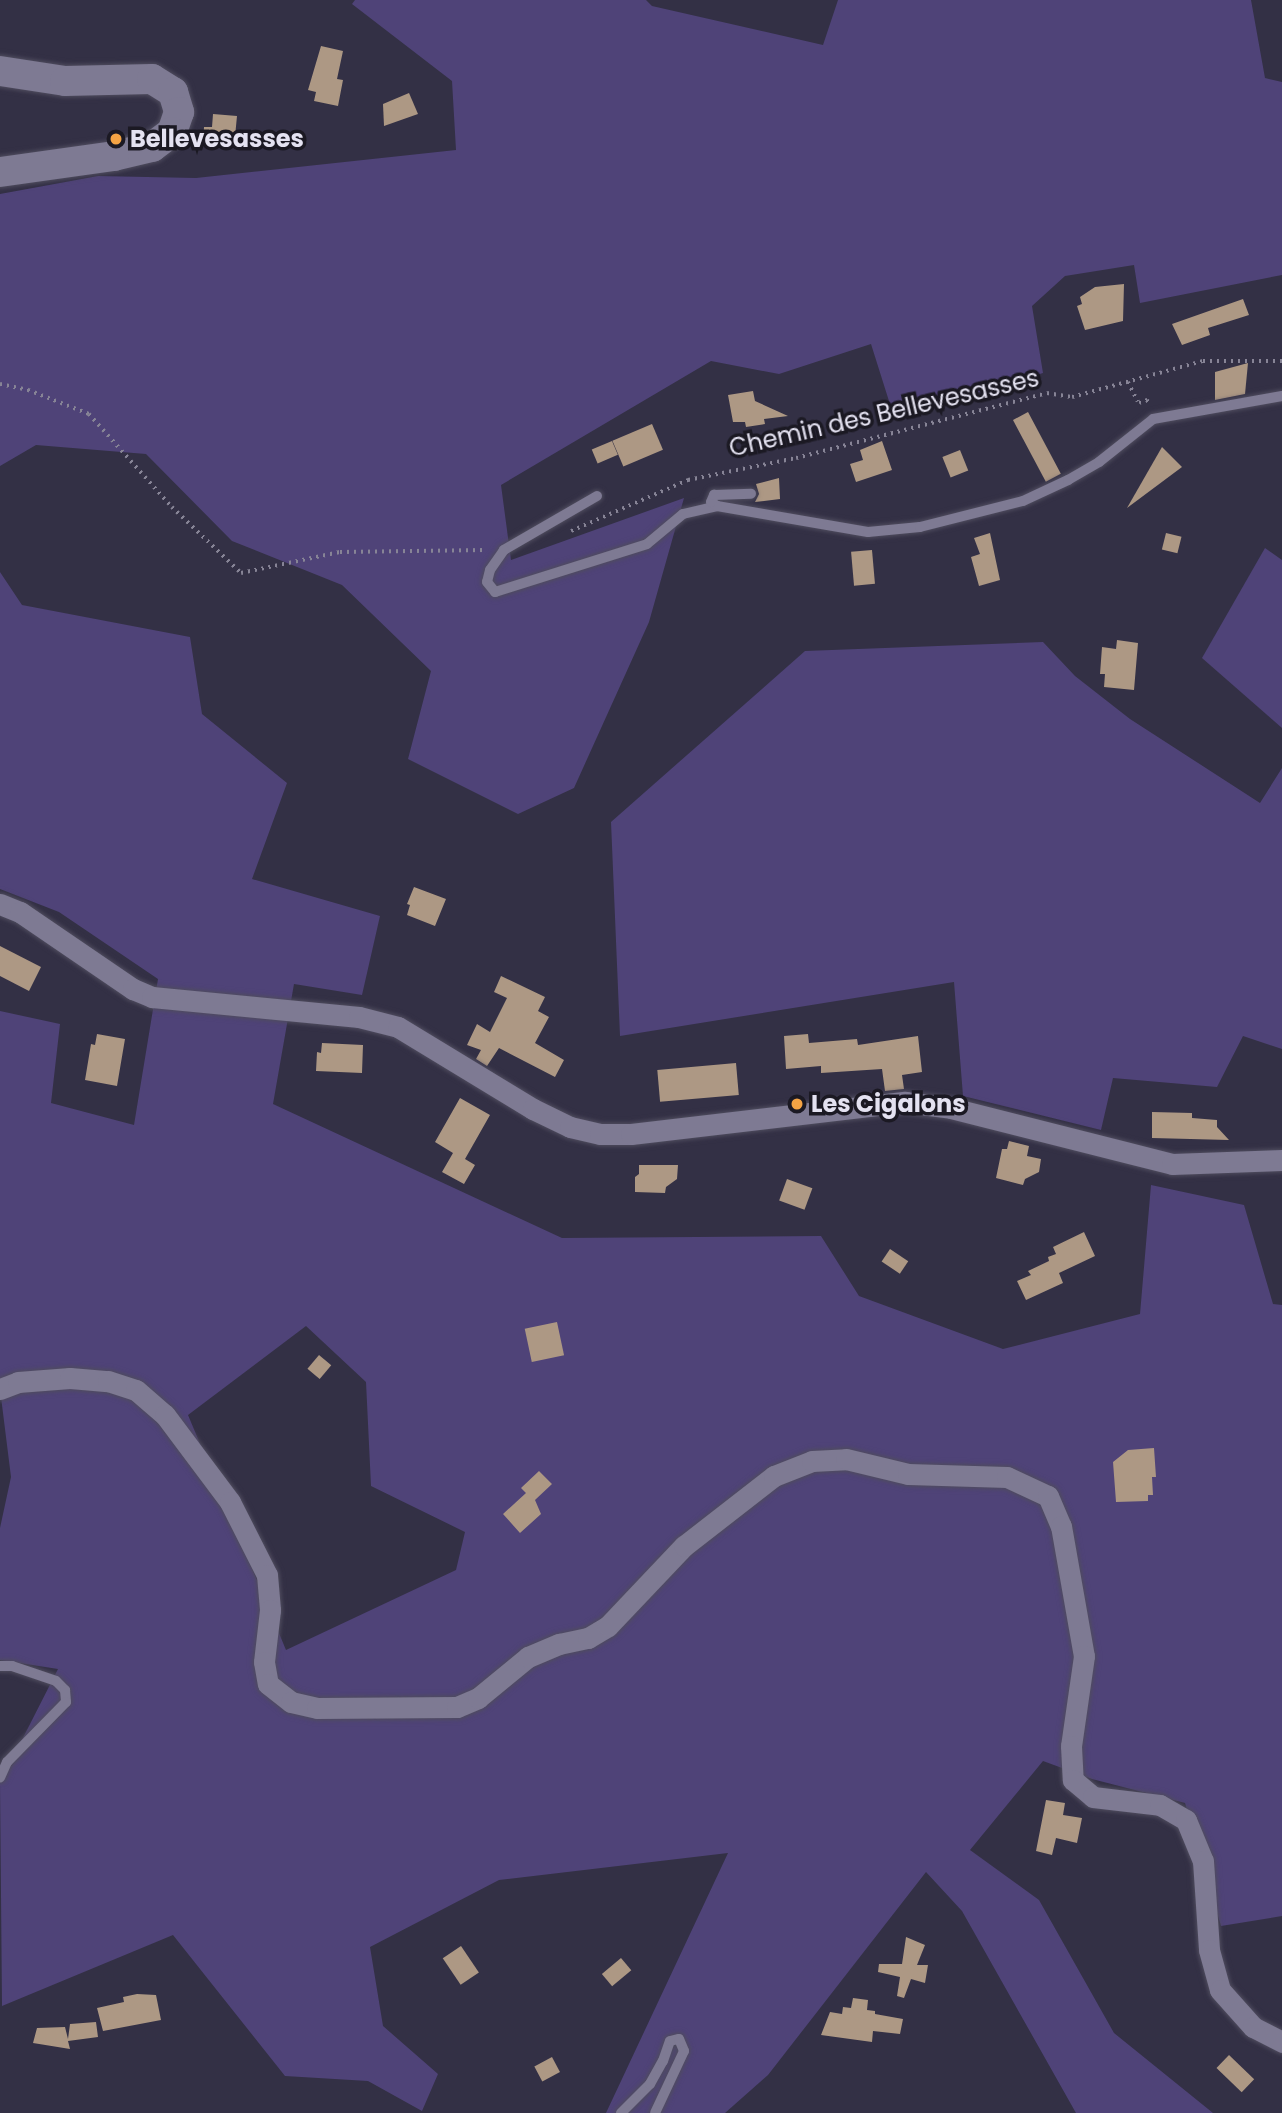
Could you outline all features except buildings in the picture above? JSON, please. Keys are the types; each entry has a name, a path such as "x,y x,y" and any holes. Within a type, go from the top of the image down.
{"street":[{"path":"0,71 65,81 152,79 173,92 179,112 172,132 152,147 114,156 0,172"},
{"path":"0,904 20,912 133,989 152,997 359,1017 398,1027 533,1109 570,1127 600,1134 631,1134 905,1102 951,1108 1172,1164 1282,1160"},
{"path":"0,1389 18,1382 70,1378 108,1381 136,1390 165,1415 230,1503 267,1575 270,1610 264,1662 268,1684 291,1702 317,1708 457,1707 478,1698 528,1657 559,1644 588,1638 608,1626 684,1546 774,1476 812,1461 846,1459 908,1474 1007,1477 1048,1496 1061,1526 1084,1656 1071,1746 1073,1780 1093,1797 1160,1805 1186,1820 1203,1861 1209,1950 1220,1990 1253,2027 1282,2042"}],"lane":[{"path":"597,496 504,550 490,570 487,582 495,592 647,544 683,514 717,506 868,532 920,527 1023,501 1099,462 1147,422 1282,396"},
{"path":"717,506 711,502 713,495 751,494"},
{"path":"0,1666 12,1666 56,1681 65,1690 66,1702 8,1762 0,1778"},
{"path":"621,2113 650,2084 663,2061 670,2040 679,2039 684,2051 655,2113"}],"path":[{"name":"Chemin des Bellevesasses","path":"566,534 688,480 796,458 1047,393 1072,397 1203,361 1282,361"},
{"path":"1128,382 1147,422"},
{"path":"0,384 28,390 89,414 172,507 241,573 340,552 504,550"}],"shaded area":[{"path":"355,0 646,0 652,6 823,45 838,0 1251,0 1265,78 1282,82 1282,275 1140,303 1134,265 1065,276 1032,306 1043,373 894,417 871,344 779,374 711,361 501,485 511,560 684,498 649,622 574,788 518,814 408,759 431,671 342,585 232,541 146,454 36,445 0,466 0,194 98,176 196,178 456,150 452,81 352,4"},
{"path":"1265,548 1282,560 1282,728 1202,658"},
{"path":"0,572 22,605 190,637 202,714 287,783 252,879 380,916 362,995 294,984 273,1104 562,1238 821,1236 859,1296 1003,1349 1140,1314 1151,1185 1244,1205 1273,1304 1282,1305 1282,1916 1221,1926 1185,1803 1092,1779 1043,1761 970,1850 1039,1900 1114,2033 1213,2113 1076,2113 962,1911 926,1872 768,2075 725,2113 606,2113 728,1853 499,1880 370,1947 383,2026 438,2074 422,2111 368,2081 285,2076 173,1935 2,2006 0,1783 58,1669 0,1660 0,1528 11,1477 0,1389 0,1011 60,1024 51,1103 134,1125 158,979 59,912 0,889","holes":["306,1326 366,1382 371,1486 465,1532 456,1570 286,1650 188,1415"]},
{"path":"1043,642 1075,676 1130,719 1260,803 1282,768 1282,1049 1243,1036 1217,1087 1113,1078 1101,1130 963,1096 954,982 620,1036 611,822 805,651"}],"place":[{"name":"Bellevesasses","path":"116,139"},
{"name":"Les Cigalons","path":"797,1104"}]}
